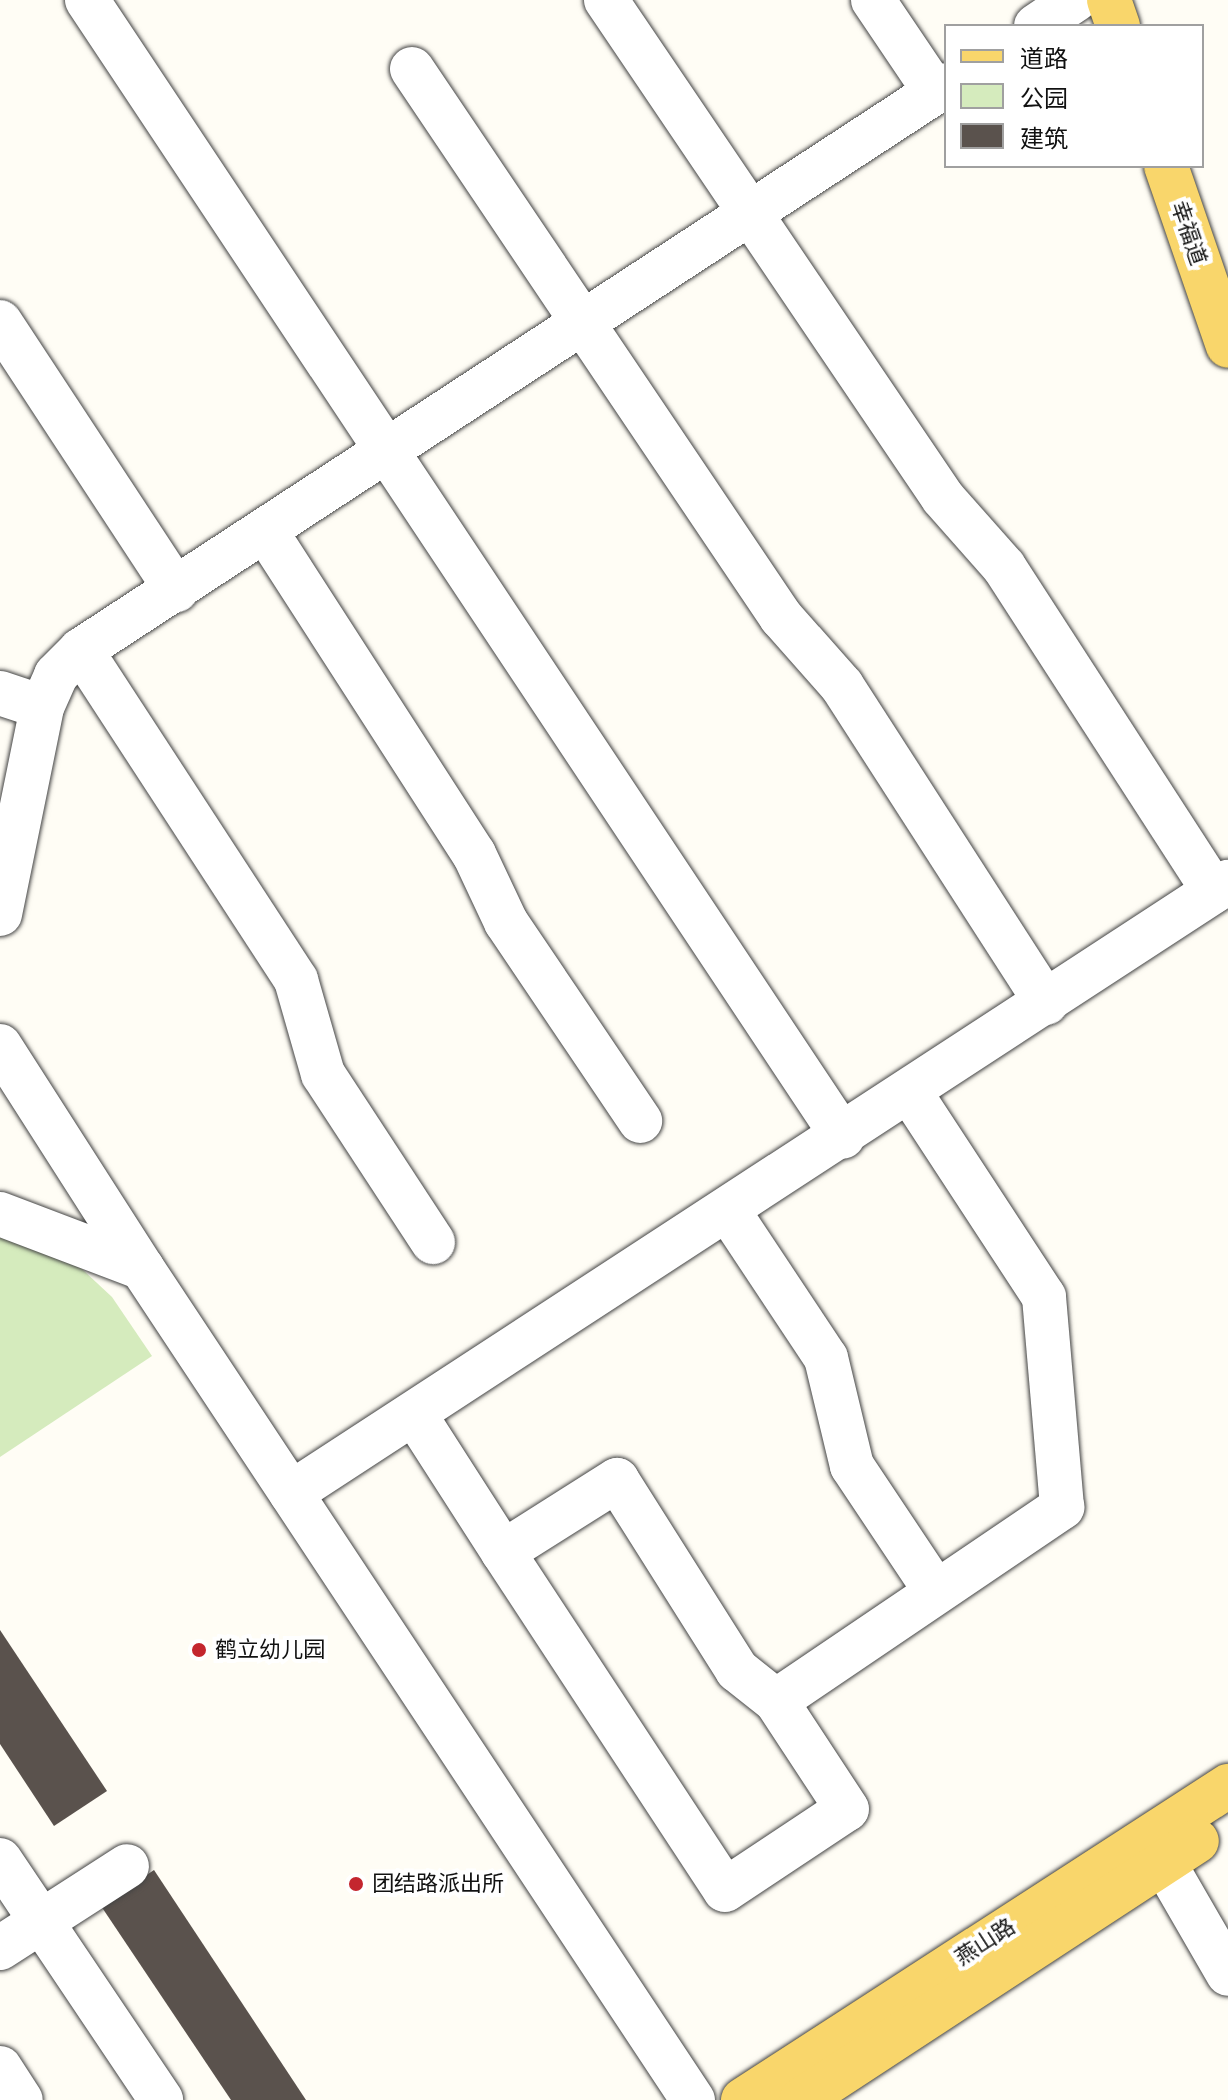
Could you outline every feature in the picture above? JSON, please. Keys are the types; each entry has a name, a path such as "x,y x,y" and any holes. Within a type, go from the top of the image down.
{"main road":[{"path":"1109,0 1117,24"},
{"path":"1137,0 1145,24"},
{"name":"幸福道","path":"1167,168 1228,346"},
{"name":"幸福道","path":"1194,168 1228,270"},
{"name":"燕山路","path":"743,2100 1228,1786"},
{"name":"燕山路","path":"801,2100 1228,1821"}],"street":[{"path":"87,0 843,1137"},
{"path":"291,1493 729,1212 1221,886 1004,567 943,498 606,0"},
{"path":"0,914 42,707 56,675 81,650 389,453 583,321 941,89 873,0"},
{"path":"1039,24 1075,0"},
{"path":"412,69 781,617 842,686 1046,1003"},
{"path":"0,322 176,590"},
{"path":"265,530 474,854 506,922 640,1121"},
{"path":"81,650 296,980 323,1074 433,1242"},
{"path":"0,693 42,707"},
{"path":"0,1046 142,1268 693,2100"},
{"path":"776,1701 1062,1507 1044,1297 910,1092"},
{"path":"729,1212 826,1358 852,1466 936,1592"},
{"path":"0,1214 142,1268"},
{"path":"415,1415 503,1552 725,1890 847,1809 776,1701 737,1670 617,1480 503,1552"},
{"path":"0,1860 161,2100"},
{"path":"1164,1863 1228,1974"},
{"path":"0,1948 127,1866"},
{"path":"0,2068 21,2100"}],"green space":[{"path":"0,1234 68,1256 112,1297 152,1356 0,1457"}],"building":[{"path":"0,1630 107,1791 54,1826 0,1744"},
{"path":"154,1870 306,2100 231,2100 101,1906"}],"place":[{"name":"鹤立幼儿园","path":"199,1650"},
{"name":"团结路派出所","path":"356,1884"}]}
